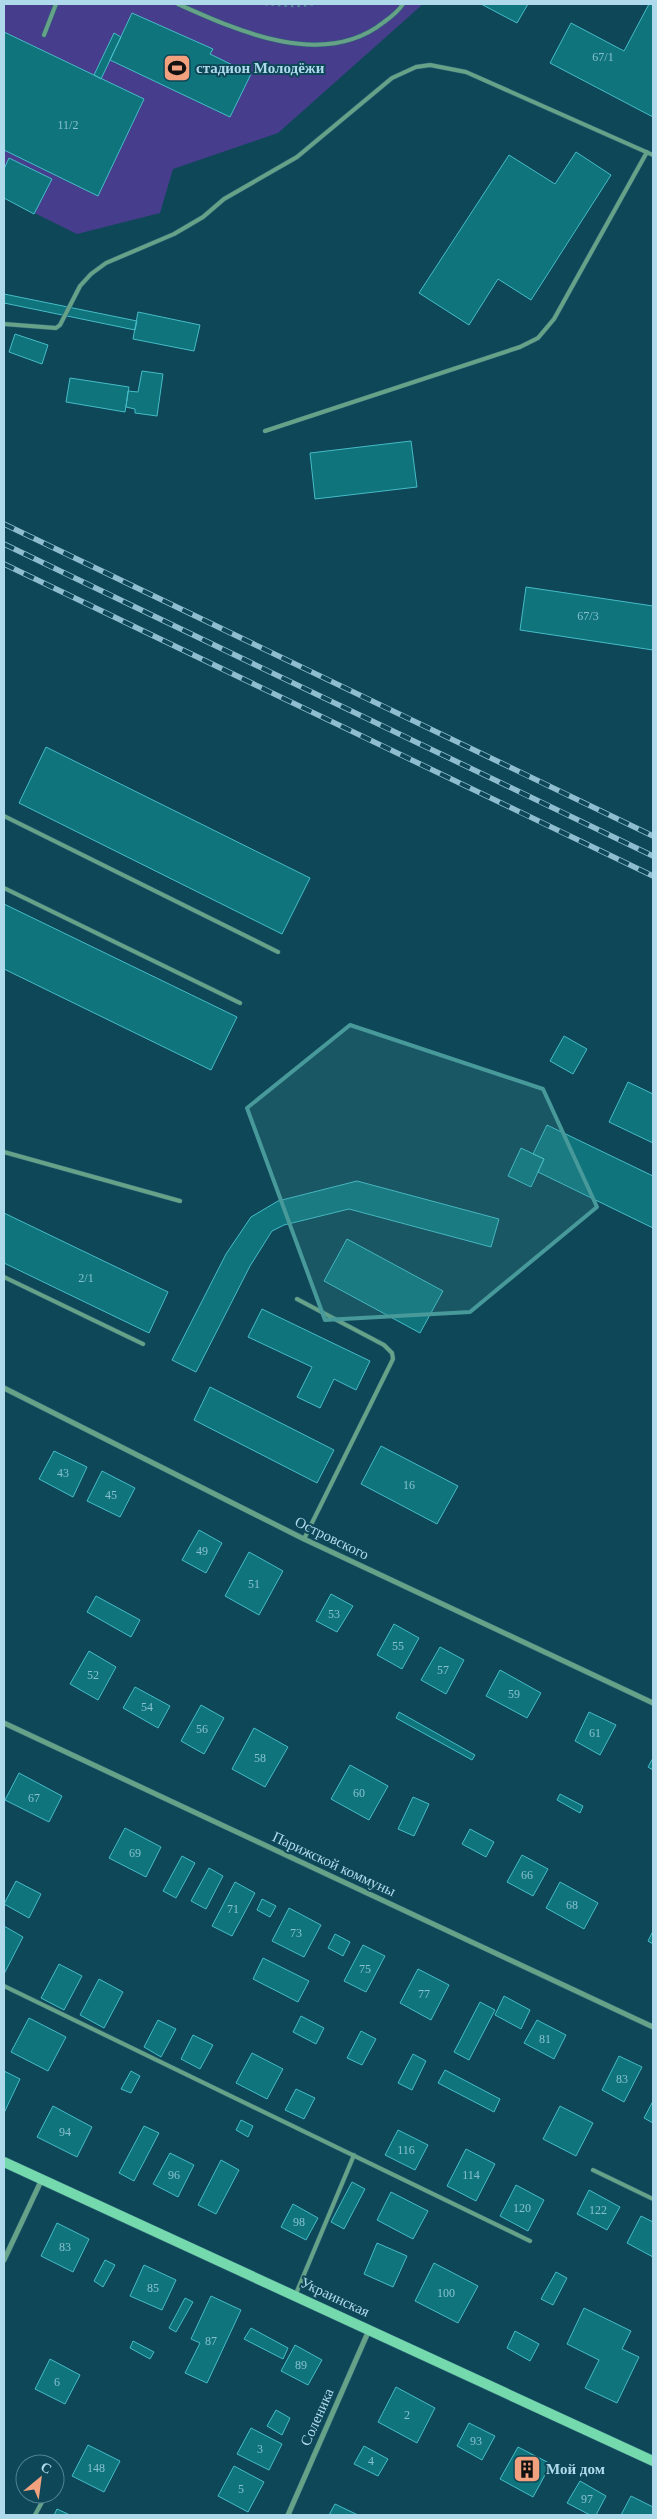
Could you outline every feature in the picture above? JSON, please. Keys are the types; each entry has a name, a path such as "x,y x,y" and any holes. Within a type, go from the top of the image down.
{"street":[{"name":"Островского","path":"4,1388 304,1539 653,1703"},
{"name":"Парижской коммуны","path":"4,1723 653,2026"},
{"name":"Украинская","path":"4,2162 653,2461"},
{"path":"4,2260 42,2179"},
{"name":"Соленика","path":"288,2515 369,2330"}],"lane":[{"path":"44,35 56,4"},
{"path":"178,4 225,25 278,40 306,44 347,42 360,37 398,12 403,4"},
{"path":"4,324 56,328 60,325 80,286 91,274 106,263 174,234 203,217 224,199 297,157 382,85 416,67 447,67 466,72 653,155"},
{"path":"265,430 520,347 538,338 554,319 647,152"},
{"path":"4,816 278,952"},
{"path":"4,888 240,1003"},
{"path":"4,1152 180,1201"},
{"path":"4,1277 143,1344"},
{"path":"297,1299 384,1345 392,1353 392,1359 304,1539"},
{"path":"4,1986 530,2241"},
{"path":"295,2296 354,2155"},
{"path":"593,2170 653,2199"}],"path":[{"path":"265,4 296,6 316,4"}],"highlighted area":[{"path":"350,1025 543,1089 597,1207 470,1312 325,1320 247,1108"}],"shaded area":[{"name":"стадион Молодёжи","path":"4,4 423,4 278,133 173,169 160,213 77,234 4,198"}],"building":[{"path":"481,4 528,4 517,23"},
{"path":"649,4 653,4 653,117 550,63 571,23 624,51"},
{"path":"132,13 213,49 210,54 251,74 230,117 110,60"},
{"path":"4,32 144,99 98,196 4,150"},
{"path":"114,33 121,37 101,79 94,75"},
{"path":"576,152 611,175 531,300 498,279 469,325 419,293 509,155 555,184"},
{"path":"9,158 52,179 34,214 4,198 4,169"},
{"path":"4,294 137,321 135,330 4,303"},
{"path":"138,312 200,325 194,351 133,339"},
{"path":"15,334 48,345 42,364 9,352"},
{"path":"142,371 163,374 157,416 135,413 135,409 126,407 128,391 138,392"},
{"path":"70,378 129,387 125,412 66,402"},
{"path":"411,441 417,487 315,499 310,453"},
{"path":"526,587 653,606 653,650 520,630"},
{"path":"46,747 310,878 282,934 19,803"},
{"path":"4,904 237,1017 211,1070 4,969"},
{"path":"564,1036 587,1049 573,1074 550,1061"},
{"path":"628,1082 653,1094 653,1143 609,1122"},
{"path":"547,1125 653,1176 653,1228 538,1172 544,1159 533,1154"},
{"path":"521,1148 544,1159 531,1187 508,1176"},
{"path":"357,1181 499,1219 491,1247 349,1209 284,1225 272,1231 250,1266 196,1372 172,1360 226,1254 251,1217 278,1201"},
{"path":"4,1213 168,1292 149,1333 4,1263"},
{"path":"347,1239 443,1291 420,1333 324,1281"},
{"path":"262,1309 370,1361 356,1390 334,1379 320,1408 297,1397 312,1367 248,1337"},
{"path":"210,1387 334,1450 317,1483 194,1420"},
{"path":"381,1446 458,1486 437,1524 361,1484"},
{"path":"54,1451 87,1467 73,1497 39,1479"},
{"path":"102,1471 135,1488 120,1517 87,1501"},
{"path":"199,1530 222,1543 206,1573 182,1560"},
{"path":"249,1552 283,1571 259,1615 225,1596"},
{"path":"331,1594 353,1606 337,1632 316,1621"},
{"path":"96,1596 140,1620 131,1637 87,1612"},
{"path":"394,1624 419,1638 402,1669 377,1655"},
{"path":"440,1647 464,1660 446,1694 421,1680"},
{"path":"89,1651 116,1667 98,1700 70,1684"},
{"path":"500,1670 541,1693 527,1718 486,1696"},
{"path":"135,1687 170,1706 158,1728 123,1708"},
{"path":"201,1705 224,1718 204,1754 181,1741"},
{"path":"399,1712 475,1755 472,1760 396,1718"},
{"path":"589,1712 616,1725 600,1755 575,1741"},
{"path":"254,1728 288,1747 265,1787 232,1769"},
{"path":"653,1758 653,1770 648,1767"},
{"path":"350,1765 388,1786 369,1820 331,1799"},
{"path":"19,1773 62,1796 49,1822 5,1800"},
{"path":"560,1794 583,1806 580,1813 557,1800"},
{"path":"413,1797 429,1804 414,1836 398,1829"},
{"path":"125,1828 161,1847 146,1877 109,1858"},
{"path":"470,1829 494,1842 486,1857 462,1844"},
{"path":"522,1855 548,1869 533,1896 507,1882"},
{"path":"182,1856 195,1863 176,1898 163,1891"},
{"path":"209,1868 223,1876 206,1909 191,1901"},
{"path":"16,1881 41,1894 29,1918 4,1904"},
{"path":"235,1882 255,1893 232,1936 212,1926"},
{"path":"560,1882 598,1903 584,1929 546,1908"},
{"path":"262,1899 276,1906 270,1917 257,1910"},
{"path":"289,1908 321,1925 304,1957 272,1941"},
{"path":"4,1926 23,1937 4,1974"},
{"path":"653,1931 653,1944 648,1941"},
{"path":"335,1934 350,1942 343,1956 328,1948"},
{"path":"363,1945 385,1956 366,1992 344,1981"},
{"path":"263,1958 309,1981 298,2002 253,1979"},
{"path":"59,1964 82,1976 64,2010 41,1998"},
{"path":"418,1969 449,1985 431,2020 400,2003"},
{"path":"99,1979 123,1992 104,2028 80,2015"},
{"path":"504,1996 530,2010 521,2029 495,2015"},
{"path":"480,2002 495,2010 469,2060 454,2052"},
{"path":"301,2016 324,2028 316,2044 293,2032"},
{"path":"29,2018 66,2037 48,2071 11,2052"},
{"path":"158,2020 176,2029 161,2057 144,2047"},
{"path":"537,2020 566,2035 554,2059 524,2043"},
{"path":"361,2031 376,2039 362,2065 347,2058"},
{"path":"193,2035 213,2045 200,2069 181,2059"},
{"path":"252,2053 283,2069 267,2099 236,2083"},
{"path":"413,2054 426,2061 412,2090 398,2083"},
{"path":"619,2056 642,2067 624,2102 602,2090"},
{"path":"445,2070 500,2099 494,2112 438,2083"},
{"path":"4,2071 20,2079 4,2113"},
{"path":"131,2071 140,2076 131,2093 121,2089"},
{"path":"296,2089 315,2098 304,2119 285,2110"},
{"path":"653,2101 653,2123 644,2118"},
{"path":"53,2106 92,2127 77,2157 37,2137"},
{"path":"560,2106 593,2123 576,2156 543,2139"},
{"path":"241,2120 253,2126 248,2137 236,2130"},
{"path":"144,2126 159,2133 134,2181 119,2173"},
{"path":"398,2130 428,2145 415,2170 385,2155"},
{"path":"466,2149 495,2164 476,2201 447,2186"},
{"path":"170,2153 194,2165 178,2197 153,2184"},
{"path":"221,2160 239,2170 216,2214 198,2205"},
{"path":"352,2182 365,2189 344,2229 331,2222"},
{"path":"516,2185 544,2200 528,2231 500,2216"},
{"path":"589,2190 620,2207 607,2230 577,2214"},
{"path":"391,2192 428,2211 413,2239 377,2220"},
{"path":"293,2204 318,2218 306,2240 281,2227"},
{"path":"641,2216 653,2222 653,2257 627,2243"},
{"path":"57,2223 89,2239 73,2272 41,2256"},
{"path":"377,2243 407,2256 393,2287 364,2274"},
{"path":"105,2260 115,2265 103,2287 94,2281"},
{"path":"434,2263 478,2286 458,2323 415,2301"},
{"path":"144,2265 176,2280 162,2310 130,2296"},
{"path":"556,2272 567,2278 553,2305 541,2299"},
{"path":"211,2296 241,2310 207,2383 185,2373 200,2343 191,2339"},
{"path":"185,2298 193,2302 176,2332 169,2328"},
{"path":"584,2308 631,2331 622,2349 639,2357 617,2403 585,2388 599,2360 567,2344"},
{"path":"251,2328 288,2348 283,2359 244,2339"},
{"path":"515,2331 539,2344 530,2361 507,2348"},
{"path":"133,2341 154,2352 150,2359 130,2348"},
{"path":"295,2345 322,2360 308,2385 281,2371"},
{"path":"50,2359 80,2375 65,2404 35,2389"},
{"path":"396,2387 435,2408 417,2443 378,2422"},
{"path":"276,2410 290,2418 282,2435 267,2426"},
{"path":"469,2423 495,2436 482,2460 457,2446"},
{"path":"251,2428 282,2444 269,2470 237,2454"},
{"path":"88,2445 120,2461 104,2492 72,2476"},
{"path":"364,2446 388,2459 378,2476 354,2464"},
{"name":"Мой дом","path":"518,2447 551,2464 533,2497 500,2479"},
{"path":"234,2466 264,2482 248,2512 218,2496"},
{"path":"580,2481 606,2496 596,2515 590,2515 567,2503"},
{"path":"631,2496 653,2507 653,2515 621,2515"},
{"path":"335,2504 358,2515 329,2515"},
{"path":"57,2509 70,2515 54,2515"}],"railway":[{"path":"4,524 653,836"},
{"path":"4,544 653,856"},
{"path":"4,564 653,876"}],"place":[{"name":"стадион Молодёжи","path":"177,68"},
{"name":"Мой дом","path":"527,2469"}]}
